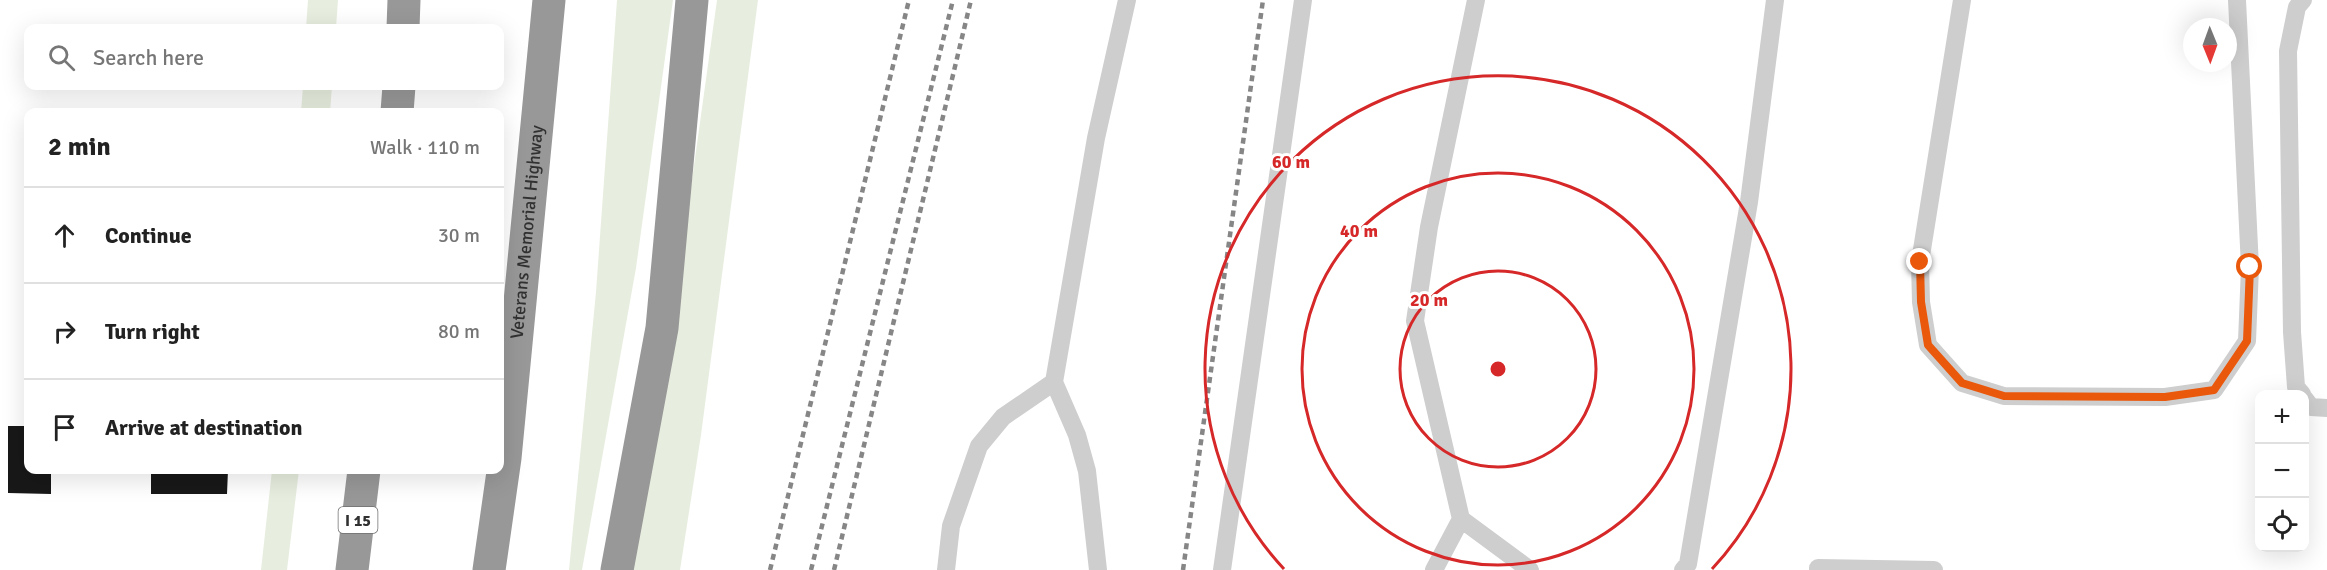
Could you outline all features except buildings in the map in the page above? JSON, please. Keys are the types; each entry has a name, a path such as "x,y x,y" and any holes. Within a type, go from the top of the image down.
{"highway":[{"path":"402,24 404,0"},
{"name":"Veterans Memorial Highway","path":"504,465 549,0"},
{"path":"617,570 662,328 692,0"},
{"path":"397,108 399,90"},
{"name":"I 15","path":"352,570 364,474"},
{"name":"Veterans Memorial Highway","path":"489,570 503,474"}],"lane":[{"path":"1098,570 1087,471 1077,435 1054,382 1096,138 1127,0"},
{"path":"1222,570 1303,0"},
{"path":"1476,0 1429,227 1415,321 1461,519 1530,570"},
{"path":"1683,570 1688,564 1749,202 1775,0"},
{"path":"1962,0 1920,262 1921,302 1928,345 1962,383 2004,396 2153,397 2214,390 2247,341 2250,267 2237,0"},
{"path":"2298,390 2296,387 2292,332 2288,51 2297,7 2303,0"},
{"path":"946,570 951,526 979,446 1003,417 1054,382"},
{"path":"2309,404 2311,406 2327,408"},
{"path":"1434,570 1461,519"},
{"path":"1818,570 1818,568 1934,570"}],"green space":[{"path":"308,0 338,0 336,24 306,24"},
{"path":"617,0 673,0 636,268 582,570 569,570 596,292"},
{"path":"717,0 758,0 701,435 680,570 625,570 691,187"},
{"path":"303,90 332,90 330,108 301,108"},
{"path":"272,474 299,474 287,570 261,570"}],"railway":[{"path":"770,570 909,0"},
{"path":"811,570 953,0"},
{"path":"834,570 971,0"},
{"path":"1183,570 1263,0"}],"route":[{"path":"1920,262 1921,302 1928,345 1962,383 2004,396 2165,397 2214,390 2247,341 2250,267"}]}
